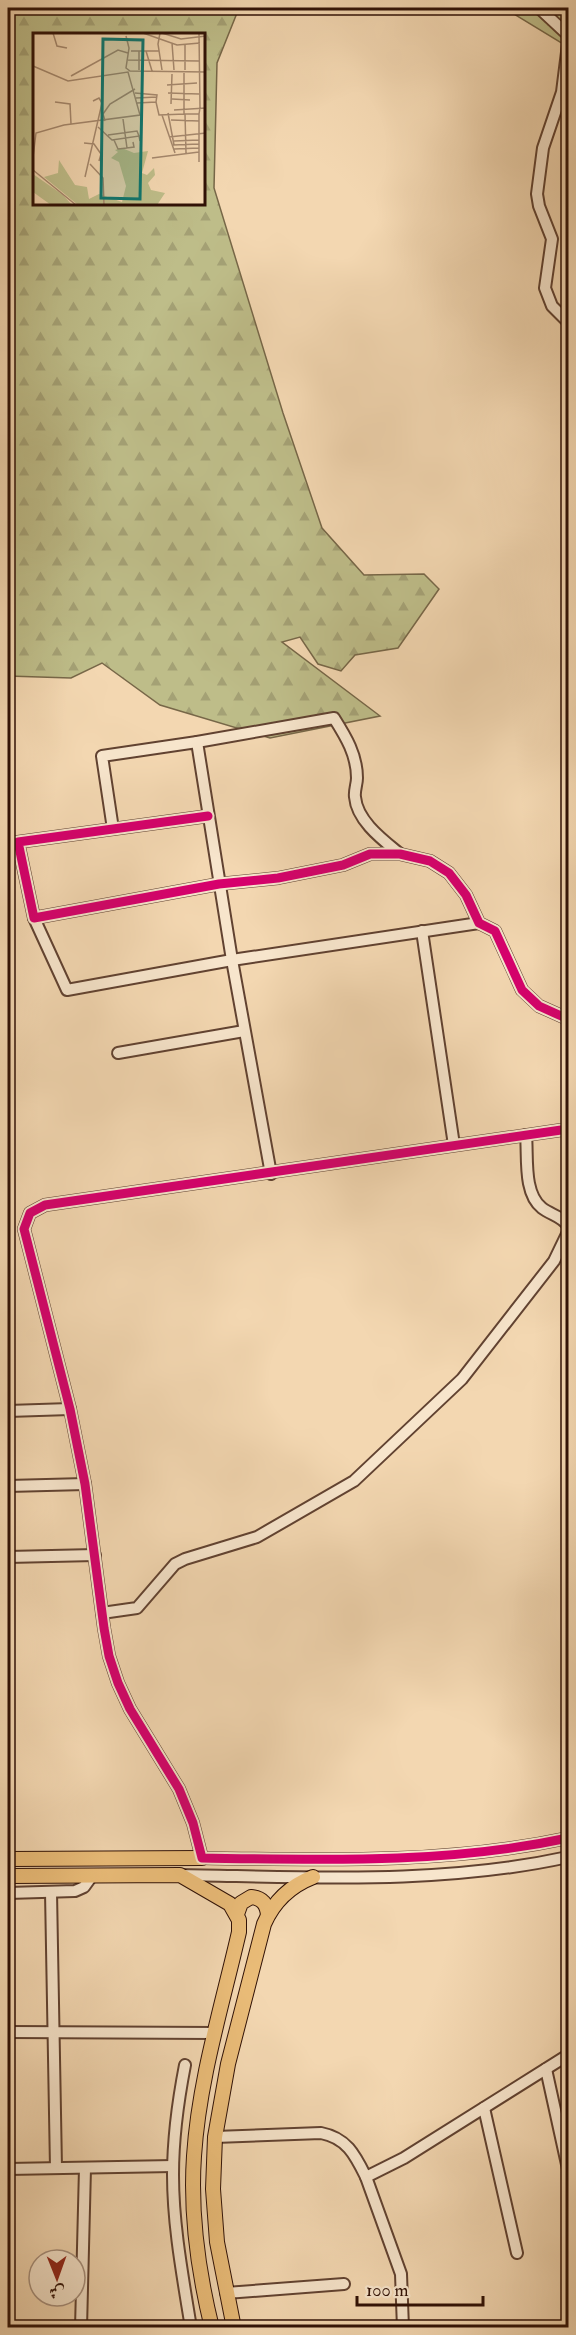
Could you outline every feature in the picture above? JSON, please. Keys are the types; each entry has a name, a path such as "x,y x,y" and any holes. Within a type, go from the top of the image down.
{"main road":[{"path":"8,1859 202,1858"},
{"path":"8,1876 180,1875 226,1900 237,1914"},
{"path":"234,2328 214,2215 216,2137 228,2064 261,1934 268,1915 287,1891 314,1877"},
{"path":"212,2328 199,2268 193,2184 201,2100 239,1932 237,1914 241,1903 251,1897 263,1901 268,1915"}],"street":[{"path":"539,8 568,35"},
{"path":"568,44 562,92 543,148 537,194 539,206 552,239 545,288 552,306 568,322"},
{"path":"113,829 102,756 334,718 348,741 355,759 357,780 355,796 360,812 377,836 400,854"},
{"path":"197,742 244,1031 271,1174"},
{"path":"208,816 18,842 34,918 67,990 232,960 479,923 495,931 522,990 539,1005 568,1019"},
{"path":"34,918 219,884 278,878 332,867 370,854 400,854 430,861 449,873 466,895 479,923"},
{"path":"422,931 454,1146"},
{"path":"118,1053 244,1031"},
{"path":"568,1129 271,1174 45,1205 30,1213 25,1224 70,1409 85,1484 108,1649 118,1683 137,1721 179,1789 193,1823 202,1858 422,1858 505,1850 568,1838"},
{"path":"526,1135 529,1185 532,1194 542,1208 565,1220 568,1226"},
{"path":"102,1613 137,1608 175,1564 257,1537 354,1481 462,1379 554,1261 568,1232"},
{"path":"8,1411 70,1409"},
{"path":"8,1486 85,1484"},
{"path":"8,1557 95,1555"},
{"path":"180,1875 393,1878 512,1867 568,1857"},
{"path":"8,1893 80,1890 92,1876"},
{"path":"51,1892 56,2168"},
{"path":"8,2032 215,2033"},
{"path":"366,2177 404,2158 568,2055"},
{"path":"185,2065 177,2112 173,2166 177,2227 191,2328"},
{"path":"546,2069 568,2169"},
{"path":"484,2108 517,2253"},
{"path":"216,2137 321,2133 330,2135 347,2145 366,2177 401,2274 403,2328"},
{"path":"8,2169 173,2166"},
{"path":"81,2328 85,2168"},
{"path":"226,2293 344,2283"}],"green space":[{"path":"8,8 239,8 217,63 214,188 283,413 322,528 364,575 424,574 439,589 398,648 355,655 341,671 318,664 300,637 282,642 380,716 270,738 160,705 102,663 71,678 8,676"},
{"path":"504,8 568,8 568,47"}],"cycle path":[{"path":"208,816 18,842 34,918 219,884 278,878 343,865 370,854 400,854 430,861 449,873 466,895 479,923 495,931 522,990 539,1006 568,1019"},
{"path":"568,1129 45,1205 30,1213 24,1229 70,1409 85,1484 109,1656 130,1709 179,1789 193,1823 202,1858 386,1859 477,1852 568,1838"}]}
